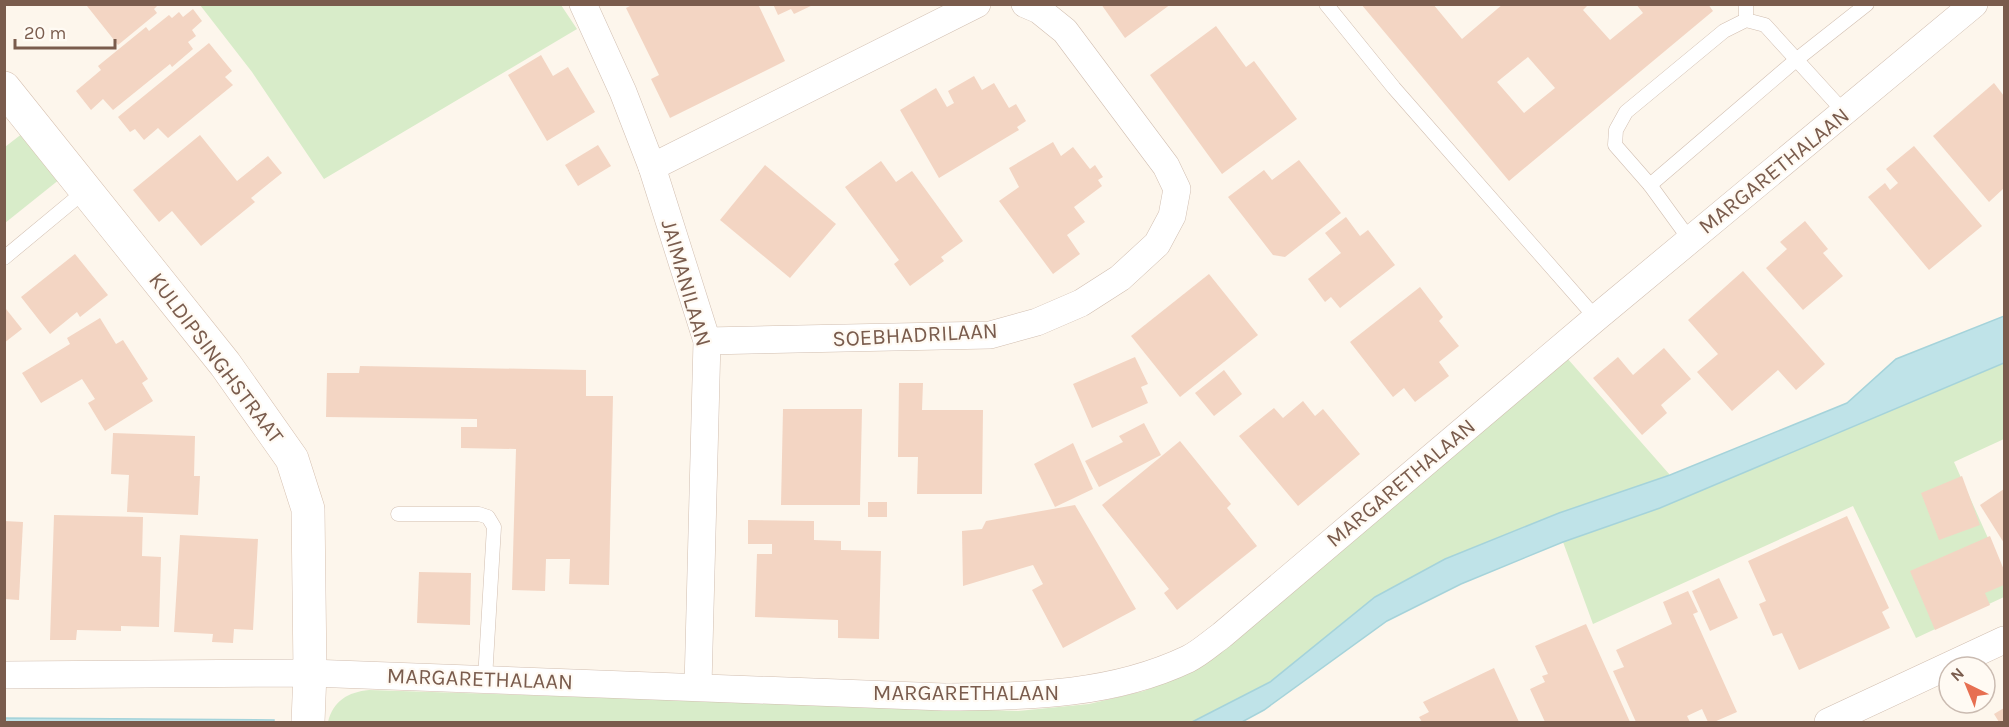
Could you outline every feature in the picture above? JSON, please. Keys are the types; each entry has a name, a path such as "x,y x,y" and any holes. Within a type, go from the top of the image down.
{"street":[{"name":"JAIMANILAAN","path":"583,4 623,92 652,167 707,341 698,686"},
{"path":"652,167 977,4"},
{"name":"SOEBHADRILAAN","path":"707,341 990,336 1036,322 1082,303 1120,278 1157,244 1172,216 1177,189 1166,166 1065,31 1039,10 1025,4"},
{"name":"MARGARETHALAAN","path":"4,675 310,673 944,697 1026,696 1078,692 1131,681 1190,658 1222,635 1596,318 1974,4"},
{"name":"KULDIPSINGHSTRAAT","path":"4,88 225,364 292,459 308,509 310,673 308,723"},
{"path":"1828,723 2004,640"}],"lane":[{"path":"1326,4 1394,88 1596,318"},
{"path":"1746,4 1746,20"},
{"path":"1650,185 1796,60 1867,4"},
{"path":"1690,240 1650,185 1615,145 1616,130 1626,112 1725,31 1746,20 1765,25 1845,113"},
{"path":"4,258 86,190"},
{"path":"398,514 479,514 488,517 494,527 484,679"}],"green space":[{"path":"200,5 561,5 577,29 324,179 252,72"},
{"path":"23,133 60,179 5,223 5,147"},
{"path":"1567,358 1670,475 1559,513 1445,559 1375,597 1270,682 1192,722 328,722 334,708 342,699 354,693 369,690 1018,711 1089,704 1144,691 1193,670"},
{"path":"2004,363 2004,439 1954,462 2004,574 2004,597 1916,638 1853,506 1593,624 1563,542 1660,508"}],"water":[{"path":"2004,316 2004,363 1660,508 1563,542 1461,584 1387,621 1264,710 1242,722 1192,722 1270,682 1375,597 1445,559 1559,513 1670,475 1847,403 1896,359"},
{"path":"5,718 274,720 274,722 5,722"}],"building":[{"path":"89,4 159,4 154,9 157,13 118,45 87,6"},
{"path":"634,4 758,4 785,61 670,118 651,79 659,75 626,8"},
{"path":"773,4 815,4 794,14 791,9 778,15"},
{"path":"1101,4 1171,4 1125,38"},
{"path":"1361,4 1433,4 1462,39 1503,4 1589,4 1583,10 1610,40 1643,13 1636,4 1708,4 1713,11 1509,181","holes":["1528,57 1555,88 1524,113 1497,82"]},
{"path":"193,9 202,21 192,30 196,36 188,42 193,49 172,67 170,64 113,110 103,99 91,110 76,91 101,70 98,66 146,27 149,31 169,15 172,18 179,12 183,17"},
{"path":"1216,26 1246,67 1254,61 1297,119 1222,174 1150,75"},
{"path":"209,43 232,71 225,77 233,85 168,138 158,128 144,140 135,129 130,132 118,117"},
{"path":"541,55 553,76 568,67 595,112 547,141 508,75"},
{"path":"974,76 982,90 994,83 1009,108 1016,104 1026,121 1017,127 1019,130 939,178 900,110 936,88 947,107 954,103 948,91"},
{"path":"1994,83 2004,96 2004,188 1989,202 1933,136"},
{"path":"200,135 237,181 268,156 282,173 251,198 255,202 201,246 172,211 159,222 133,190"},
{"path":"1053,142 1061,156 1073,147 1090,169 1095,165 1103,177 1098,180 1102,186 1074,207 1085,222 1067,235 1080,254 1053,274 999,201 1019,187 1009,168"},
{"path":"598,145 611,166 578,186 565,165"},
{"path":"1914,146 1982,226 1929,270 1868,197 1885,183 1890,190 1898,183 1886,169"},
{"path":"1299,160 1341,213 1285,257 1273,255 1228,197 1264,170 1272,180"},
{"path":"881,161 896,182 912,171 963,241 941,257 944,261 910,286 894,264 899,260 845,187"},
{"path":"765,165 836,224 790,278 720,220"},
{"path":"1346,217 1360,236 1368,230 1395,265 1340,308 1331,297 1325,302 1308,279 1341,253 1325,233"},
{"path":"1805,221 1828,249 1823,253 1843,276 1803,310 1766,268 1787,249 1780,242"},
{"path":"75,254 108,295 80,317 77,312 50,334 21,297"},
{"path":"1743,271 1825,364 1796,390 1778,370 1732,411 1697,372 1718,354 1688,320"},
{"path":"1209,274 1258,335 1180,397 1131,336"},
{"path":"1420,287 1443,317 1439,321 1459,346 1439,362 1449,376 1415,402 1404,388 1393,397 1350,342"},
{"path":"6,309 22,329 4,343 4,310"},
{"path":"100,318 116,344 123,340 148,379 142,383 153,401 105,431 88,403 95,399 82,379 41,403 22,373 70,344 67,338"},
{"path":"1664,348 1691,379 1661,405 1667,413 1642,435 1593,378 1618,357 1633,375"},
{"path":"1135,357 1148,384 1141,387 1148,403 1092,428 1073,384"},
{"path":"360,366 586,370 586,396 613,396 609,585 569,584 570,559 546,559 545,591 512,590 516,449 461,448 461,427 477,427 477,419 326,417 327,373 359,373"},
{"path":"1224,370 1242,394 1214,416 1195,393"},
{"path":"899,383 923,383 922,410 983,410 982,494 917,494 918,457 898,457"},
{"path":"1303,401 1315,416 1323,409 1360,454 1298,506 1239,436 1274,408 1283,418"},
{"path":"783,409 862,409 860,505 781,505"},
{"path":"1144,423 1161,455 1099,487 1085,461 1123,442 1119,436"},
{"path":"113,433 195,436 194,476 200,476 198,515 127,512 129,475 111,474"},
{"path":"1180,441 1231,504 1227,508 1257,546 1177,610 1164,593 1169,589 1102,505"},
{"path":"1073,443 1093,489 1055,507 1034,464"},
{"path":"1962,476 1980,525 1939,540 1921,493"},
{"path":"2004,489 2004,543 1980,505"},
{"path":"868,502 887,502 887,517 868,517"},
{"path":"1075,505 1136,609 1063,648 1032,590 1043,584 1033,565 963,586 962,531 982,529 986,521"},
{"path":"54,515 143,517 142,556 161,557 159,627 121,626 121,631 77,630 76,640 50,640"},
{"path":"1847,516 1889,608 1882,612 1890,628 1799,670 1782,633 1773,636 1759,604 1766,601 1748,561"},
{"path":"748,520 814,521 814,540 841,541 841,550 881,551 879,639 838,638 838,620 755,617 757,554 772,554 772,544 748,544"},
{"path":"4,521 23,522 19,600 4,599"},
{"path":"180,535 258,539 253,630 234,629 233,643 212,642 213,634 174,632"},
{"path":"1990,536 2004,570 2004,585 1985,593 1990,605 1935,630 1910,571"},
{"path":"419,572 471,573 470,625 417,623"},
{"path":"1719,578 1738,618 1710,631 1692,591"},
{"path":"1688,591 1698,612 1693,614 1737,712 1714,722 1708,722 1702,709 1687,716 1690,722 1636,722 1613,671 1624,667 1616,650 1672,624 1663,602"},
{"path":"1586,624 1630,722 1545,722 1530,689 1545,682 1542,676 1548,674 1535,646"},
{"path":"1494,668 1519,722 1422,722 1419,717 1429,712 1423,702"},
{"path":"2004,708 2004,722 1999,722 1995,715 1997,715 1997,712"}]}
